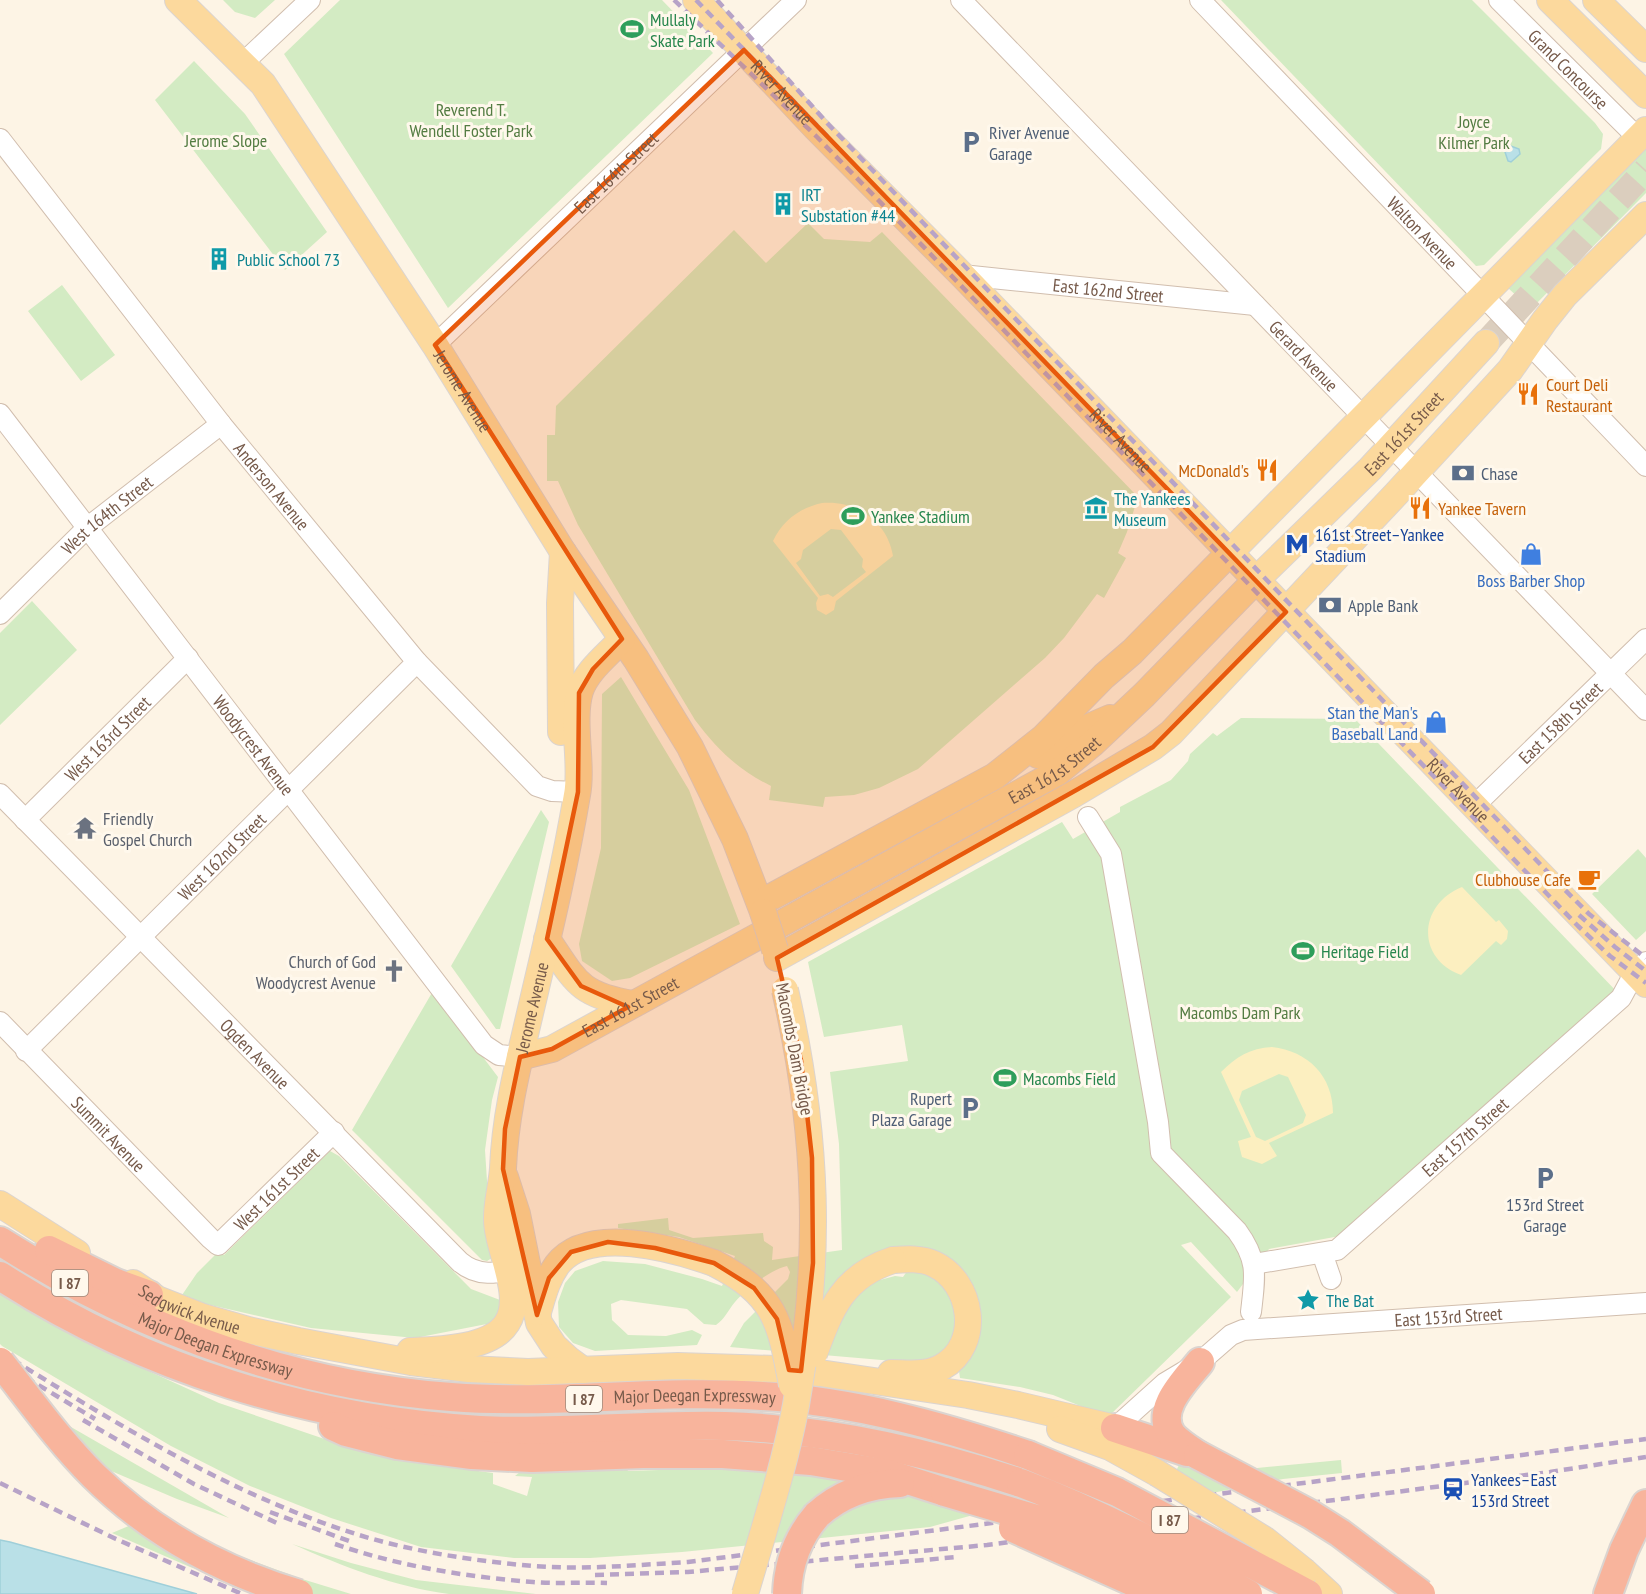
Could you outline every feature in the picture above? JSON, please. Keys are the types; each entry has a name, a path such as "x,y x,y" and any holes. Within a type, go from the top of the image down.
{"highway":[{"path":"0,1222 72,1262 116,1283 149,1295"},
{"name":"Major Deegan Expressway","path":"0,1241 78,1288 168,1330 244,1358 335,1381 431,1395 490,1399 553,1400 708,1395 788,1398 888,1415 1028,1455 1117,1492 1307,1583"},
{"name":"Major Deegan Expressway","path":"0,1276 68,1316 127,1346 201,1375 277,1399 368,1418 482,1430 722,1426 796,1431 850,1438 900,1449 1021,1483 1070,1502 1117,1524 1248,1594"},
{"path":"0,1362 77,1458 128,1506 165,1533 210,1559 251,1578 299,1594"},
{"path":"1171,1441 1167,1421 1170,1403 1200,1362"},
{"path":"277,1399 346,1432 397,1445 436,1451 532,1458 723,1454 784,1458 889,1474 1036,1519 1120,1554 1206,1594"},
{"path":"1115,1428 1171,1441 1310,1514 1340,1533 1421,1594"},
{"path":"787,1594 789,1571 799,1541 806,1527 827,1506 866,1487 915,1482"},
{"path":"945,1492 1031,1538 1160,1594"},
{"path":"1608,1594 1624,1550 1646,1504"}],"main road":[{"name":"Jerome Avenue","path":"178,0 263,84 435,345 563,552 560,603 569,792"},
{"name":"River Avenue","path":"696,0 816,128 962,275 1474,806 1642,973"},
{"name":"Grand Concourse","path":"1550,0 1646,95"},
{"path":"1596,0 1646,49"},
{"name":"East 161st Street","path":"762,907 995,776 1043,738 1131,652 1642,134"},
{"name":"East 161st Street","path":"776,954 1063,800 1153,747 1171,733 1510,370 1565,295 1646,215"},
{"name":"East 161st Street","path":"520,1057 552,1049 1058,772 1128,710 1390,447 1486,343"},
{"name":"Macombs Dam Bridge","path":"563,552 674,720 708,780 762,907 785,990 803,1074 813,1185 812,1286 796,1406 784,1458 745,1594"},
{"name":"Jerome Avenue","path":"517,1269 496,1219 503,1169 507,1113 567,846 569,792 579,693 593,669 622,639"},
{"path":"1058,772 1105,689 1131,652"},
{"path":"995,776 1030,760 1082,730 1128,710"},
{"path":"1058,772 1129,761"},
{"path":"547,939 581,986 601,998 633,1005"},
{"name":"Sedgwick Avenue","path":"0,1204 62,1244 120,1275 149,1295 203,1317 248,1330 365,1353"},
{"path":"537,1315 545,1287 558,1264 580,1247 608,1242 631,1244 714,1263 746,1282 773,1311 781,1331 796,1406"},
{"path":"796,1406 825,1325 840,1296 864,1272 893,1260 913,1259 933,1264 954,1280 963,1295 968,1312 968,1324 964,1342 947,1364 932,1371 846,1377"},
{"path":"517,1269 543,1331 554,1346 584,1370"},
{"path":"365,1353 458,1347 495,1336 507,1324 513,1309 517,1269"},
{"name":"Major Deegan Expressway","path":"365,1353 411,1362 477,1370 528,1372 738,1367 846,1377 968,1395 1115,1428"},
{"path":"924,1390 1080,1436 1121,1452 1265,1540 1307,1583 1329,1594"}],"street":[{"path":"243,63 310,0"},
{"name":"East 164th Street","path":"435,345 796,0"},
{"name":"Gerard Avenue","path":"961,0 1646,710"},
{"name":"Walton Avenue","path":"1200,0 1646,466"},
{"name":"Grand Concourse","path":"1499,0 1642,134"},
{"name":"Anderson Avenue","path":"0,139 221,424 417,662 530,780 545,790 569,792"},
{"name":"East 162nd Street","path":"962,275 1255,305"},
{"name":"Woodycrest Avenue","path":"0,414 484,1045 500,1055 520,1057"},
{"name":"West 164th Street","path":"0,614 87,528 221,424"},
{"name":"East 158th Street","path":"1474,806 1646,639"},
{"name":"West 163rd Street","path":"25,820 188,658"},
{"name":"West 162nd Street","path":"26,1051 417,662"},
{"name":"Ogden Avenue","path":"0,794 465,1266 480,1273 517,1269"},
{"path":"1088,817 1111,854 1158,1122 1161,1153 1237,1231 1247,1244 1254,1264 1250,1320 1200,1362 1165,1383 1115,1428"},
{"name":"East 157th Street","path":"1254,1264 1336,1250 1621,998 1642,973"},
{"name":"Summit Avenue","path":"0,1022 218,1245"},
{"name":"West 161st Street","path":"218,1245 334,1132"},
{"path":"1322,1253 1331,1279"},
{"name":"East 153rd Street","path":"1250,1320 1646,1303"}],"highlighted area":[{"path":"744,50 1286,612 1153,747 777,958 801,1060 812,1158 813,1263 801,1371 789,1370 777,1319 754,1288 714,1263 655,1248 608,1242 571,1252 549,1278 537,1315 503,1169 505,1129 520,1057 552,1049 628,1007 581,986 547,939 578,792 579,693 593,669 622,639 435,345"}],"green space":[{"path":"223,0 275,0 255,18 235,12"},
{"name":"Reverend T. Wendell Foster Park","path":"340,0 662,0 713,53 448,308 284,54"},
{"name":"Joyce Kilmer Park","path":"1221,0 1472,0 1595,123 1603,134 1601,149 1484,265 1476,266"},
{"name":"Jerome Slope","path":"194,61 245,114 327,232 285,270 155,100"},
{"path":"1646,148 1646,193 1531,309 1508,288"},
{"name":"Yankee Stadium","path":"808,223 824,239 870,242 882,232 1138,497 1118,553 1126,558 1104,598 1097,594 1064,638 1045,658 918,769 879,788 854,795 825,797 823,807 769,800 771,786 738,766 695,720 578,525 558,481 547,481 547,435 555,435 556,406 734,230 766,263"},
{"path":"62,285 115,355 81,381 28,311"},
{"path":"32,601 77,650 0,725 0,633"},
{"path":"621,677 689,790 740,924 630,978 612,981 582,961 579,944 601,848 602,694"},
{"name":"Macombs Dam Park","path":"1241,718 1355,719 1619,994 1605,1001 1340,1236 1269,1249 1237,1292 1191,1242 1181,1245 1231,1297 1108,1417 1053,1395 1020,1387 960,1378 958,1364 969,1346 976,1327 975,1300 970,1287 952,1266 928,1252 915,1249 901,1248 870,1257 880,1280 895,1276 903,1277 910,1267 936,1276 951,1290 958,1310 956,1331 945,1349 925,1359 905,1362 730,1347 744,1323 788,1279 790,1272 787,1266 773,1271 745,1291 716,1325 704,1324 687,1309 621,1300 611,1304 612,1320 628,1335 666,1336 692,1330 702,1335 697,1345 595,1351 573,1343 559,1327 558,1302 565,1283 575,1271 603,1261 645,1264 722,1286 735,1256 679,1237 618,1228 618,1224 668,1218 669,1230 693,1238 763,1233 764,1241 773,1247 772,1260 842,1250 839,1144 830,1072 908,1061 902,1025 824,1037 808,962 1062,822 1073,839 1120,812 1120,807 1171,780 1188,761 1190,754 1213,733 1217,736"},
{"path":"541,810 549,822 500,1029 496,1029 451,966"},
{"path":"1638,849 1646,858 1646,931 1636,940 1592,894"},
{"path":"433,991 498,1077 492,1100 485,1150 492,1258 487,1261 482,1260 352,1130"},
{"path":"330,1151 339,1156 471,1289 500,1300 504,1310 497,1322 415,1338 311,1328 180,1298 197,1273 217,1253 224,1255"},
{"path":"0,1294 89,1344 219,1403 348,1447 405,1461 493,1473 493,1484 527,1496 532,1477 515,1476 520,1472 626,1467 628,1471 659,1470 658,1443 976,1487 994,1485 1027,1500 930,1527 682,1552 590,1558 514,1558 421,1547 331,1518 250,1486 171,1446 2,1346 0,1344"},
{"path":"45,1412 229,1518 177,1499 43,1442"},
{"path":"1191,1441 1247,1469 1341,1460 1342,1473 1283,1479 1212,1493 1176,1471"},
{"path":"131,1525 223,1550 351,1594 272,1594 190,1567 112,1533"},
{"path":"292,1544 416,1580 536,1594 449,1594 429,1591 369,1575"}],"sand":[{"path":"835,503 858,509 877,523 885,533 893,556 836,601 834,610 826,615 817,610 818,598 773,541 787,521 814,505","holes":["831,529 841,530 863,559 862,567 866,572 833,597 828,594 820,596 796,563 801,559 803,550"]},
{"path":"1462,887 1508,931 1507,939 1501,945 1496,941 1461,975 1446,967 1436,956 1430,944 1428,931 1437,906 1448,895"},
{"path":"1272,1047 1297,1054 1316,1068 1329,1088 1333,1113 1269,1143 1277,1156 1262,1164 1242,1157 1238,1141 1251,1137 1221,1072 1244,1054","holes":["1279,1074 1288,1077 1306,1115 1303,1123 1265,1141 1256,1137 1239,1100 1242,1091"]}],"water":[{"path":"1508,145 1519,149 1520,154 1511,162 1508,161 1504,149"},
{"path":"0,1540 10,1542 197,1594 0,1594"}],"tunnel":[{"path":"1486,343 1646,170"}],"railway":[{"path":"674,0 817,137 1578,926 1610,956 1646,983"},
{"path":"696,0 831,140"},
{"path":"717,0 829,125 1564,889 1589,914 1646,958"},
{"path":"1579,915 1646,971"},
{"path":"0,1352 174,1455 311,1519 359,1535 423,1551 533,1566 610,1567 688,1562 1646,1439"},
{"path":"0,1362 95,1419"},
{"path":"83,1420 194,1484 279,1524"},
{"path":"595,1575 688,1572 987,1545 1550,1472 1646,1457"},
{"path":"0,1483 116,1539 242,1594"},
{"path":"270,1512 349,1541"},
{"path":"335,1544 383,1559 458,1574 533,1582 607,1583"},
{"path":"855,1566 957,1557"}],"place":[{"name":"Mullaly Skate Park","path":"632,29"},
{"name":"River Avenue Garage","path":"971,142"},
{"name":"IRT Substation #44","path":"783,204"},
{"name":"Public School 73","path":"219,259"},
{"name":"Court Deli Restaurant","path":"1528,394"},
{"name":"McDonald's","path":"1267,470"},
{"name":"Chase","path":"1463,473"},
{"name":"The Yankees Museum","path":"1096,508"},
{"name":"Yankee Tavern","path":"1420,508"},
{"name":"Yankee Stadium","path":"853,516"},
{"name":"161st Street–Yankee Stadium","path":"1297,544"},
{"name":"Boss Barber Shop","path":"1531,554"},
{"name":"Apple Bank","path":"1330,605"},
{"name":"Stan the Man's Baseball Land","path":"1436,722"},
{"name":"Friendly Gospel Church","path":"85,828"},
{"name":"Clubhouse Cafe","path":"1589,879"},
{"name":"Heritage Field","path":"1303,951"},
{"name":"Church of God Woodycrest Avenue","path":"394,971"},
{"name":"Macombs Field","path":"1005,1078"},
{"name":"Rupert Plaza Garage","path":"970,1108"},
{"name":"153rd Street Garage","path":"1545,1178"},
{"name":"The Bat","path":"1308,1300"},
{"name":"Yankees–East 153rd Street","path":"1453,1489"}]}
